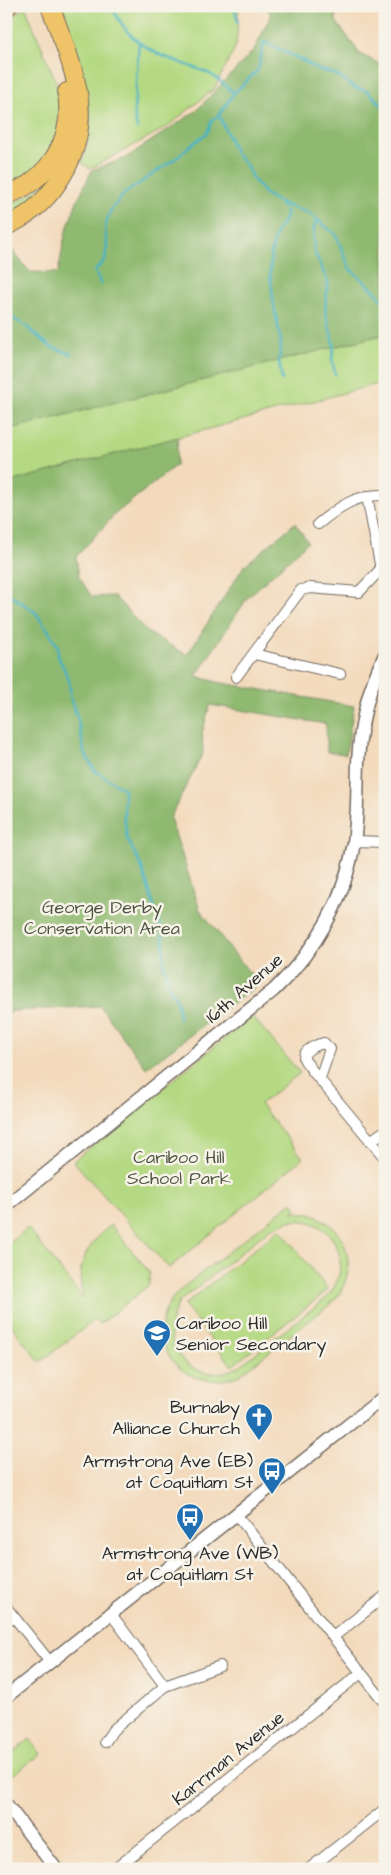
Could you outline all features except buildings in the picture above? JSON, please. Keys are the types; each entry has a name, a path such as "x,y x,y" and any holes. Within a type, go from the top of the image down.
{"highway":[{"path":"6,195 28,186 47,168 59,148 68,120 65,77 40,6"},
{"path":"6,226 26,215 53,190 68,168 78,137 80,118 77,88 72,65 50,6"}],"street":[{"path":"318,524 342,505 357,498 385,495"},
{"path":"236,677 301,590 310,588 359,592 380,570 368,496"},
{"path":"254,654 340,674"},
{"name":"16th Avenue","path":"6,1206 285,979 310,949 334,907 346,876 354,841 359,750 363,720 370,692 385,655"},
{"path":"354,841 385,842"},
{"path":"320,1078 385,1158"},
{"path":"370,1141 385,1131"},
{"path":"6,1697 385,1396"},
{"path":"236,1514 385,1703"},
{"path":"333,1636 385,1596"},
{"path":"6,1608 50,1662"},
{"path":"111,1614 165,1686"},
{"path":"105,1742 113,1730 165,1686 220,1666"},
{"name":"Karrman Avenue","path":"115,1869 361,1673"},
{"path":"6,1804 51,1867"},
{"path":"309,1869 385,1809"}],"green space":[{"path":"25,6 58,87 60,127 52,149 39,169 6,191 6,24"},
{"path":"55,6 239,6 236,46 214,89 167,127 90,169 82,163 88,142 90,120 86,100"},
{"path":"266,6 335,6 336,21 360,54 385,67 385,334 6,430 6,243 30,272 58,273 65,235 77,201 92,170 124,159 196,111 254,50 271,15"},
{"path":"58,166 57,179 6,222 6,204 30,195 47,180"},
{"path":"385,334 385,382 6,483 6,430"},
{"name":"George Derby Conservation Area","path":"178,437 176,465 115,514 76,557 79,577 92,597 114,596 147,632 187,655 244,566 295,523 308,542 248,597 196,676 217,682 354,706 346,754 327,752 326,724 210,705 202,733 203,753 170,818 200,910 249,972 262,982 146,1068 100,1006 12,1011 6,1015 6,483"},
{"name":"Cariboo Hill School Park","path":"252,1016 300,1073 260,1104 303,1158 169,1268 73,1161"},
{"path":"292,1202 297,1208 292,1212 309,1214 324,1220 336,1230 344,1243 348,1257 348,1272 343,1287 333,1302 240,1375 218,1380 199,1378 183,1370 170,1358 163,1342 162,1325 168,1306 181,1289","holes":["289,1221 305,1221 319,1226 329,1235 336,1246 340,1259 335,1286 325,1299 238,1367 221,1372 206,1372 192,1367 182,1358 174,1346 171,1332 173,1317 180,1301 270,1229"]},
{"path":"111,1225 150,1273 149,1285 100,1324 96,1319 40,1362 6,1319 6,1245 28,1228 84,1300 80,1278 84,1258 94,1241"},
{"path":"280,1229 328,1290 232,1366 184,1305"},
{"path":"30,1739 41,1754 6,1780 6,1747 12,1753"}],"waterway":[{"path":"110,6 129,34 142,44 160,55 210,74 234,93"},
{"path":"234,6 238,23"},
{"path":"137,129 134,112 139,42"},
{"path":"385,108 367,91 355,88 335,74 316,69 304,61 264,42 258,70 234,93 219,115 236,154 246,165 252,178 265,194 278,202 310,214 336,235 350,269 374,290 385,303"},
{"path":"101,285 95,271 105,260 107,245 105,228 110,211 124,194 179,156 207,133 212,120 219,115"},
{"path":"278,202 287,213 283,223 277,230 271,254 270,274 281,342 279,361 282,380"},
{"path":"316,220 313,233 314,251 328,282 325,310 334,346 332,358 335,375"},
{"path":"6,314 24,325 51,347 71,354"},
{"path":"6,592 35,612 48,630 58,647 58,656 69,680 71,700 78,720 84,752 95,771 124,789 124,816 127,839 141,865 163,934 164,966 170,988 177,1000 179,1018"}],"place":[{"name":"Cariboo Hill Senior Secondary","path":"157,1357"},
{"name":"Burnaby Alliance Church","path":"259,1441"},
{"name":"Armstrong Ave (EB) at Coquitlam St","path":"272,1495"},
{"name":"Armstrong Ave (WB) at Coquitlam St","path":"190,1541"}]}
